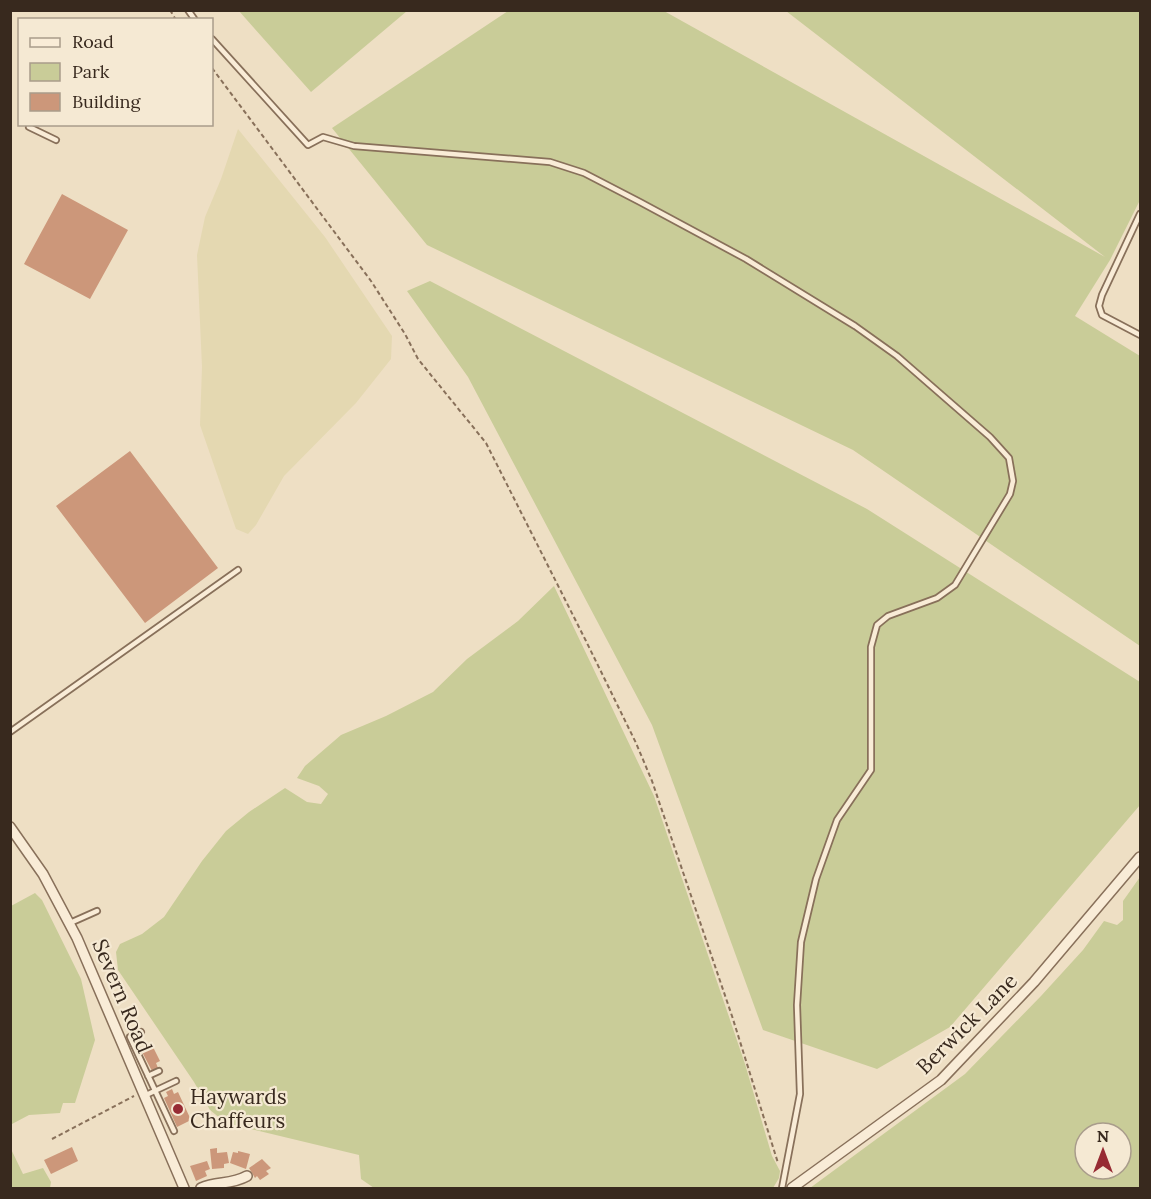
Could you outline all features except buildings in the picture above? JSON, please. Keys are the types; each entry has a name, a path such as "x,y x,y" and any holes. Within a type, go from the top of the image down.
{"street":[{"name":"Severn Road","path":"10,827 43,874 70,923 184,1188"},
{"name":"Berwick Lane","path":"792,1188 942,1080 1034,982 1140,857"},
{"path":"201,1188 212,1184 234,1183 246,1176"}],"lane":[{"path":"213,40 308,145 323,138 354,146 550,162 584,173 640,202 746,259 855,326 897,356 990,437 1009,458 1013,481 1010,494 955,585 937,598 888,616 877,626 871,647 871,770 837,820 816,879 801,942 797,1005 800,1094 782,1188"},
{"path":"29,127 56,140"},
{"path":"1140,214 1107,282 1099,306 1102,315 1140,335"},
{"path":"10,732 238,570"},
{"path":"70,923 97,911"},
{"path":"141,1032 130,1037 174,1131"},
{"path":"148,1076 159,1071"},
{"path":"143,1094 176,1081"}],"path":[{"path":"213,69 371,281 418,359 486,443 636,743 652,781 732,1016 778,1164 785,1173"},
{"path":"52,1139 143,1094"}],"shaded area":[{"path":"238,129 325,237 392,336 391,359 356,403 284,476 256,525 248,534 236,529 200,425 202,367 197,255 205,217"}],"green space":[{"path":"239,11 407,11 311,92"},
{"path":"508,11 664,11 1105,257 786,11 1140,11 1140,200 1110,260 1075,316 1140,356 1140,646 853,450 427,245 332,128"},
{"path":"430,281 867,509 1140,682 1140,805 950,1027 877,1069 763,1030 652,725 468,377 407,291"},
{"path":"554,586 654,796 745,1064 772,1156 780,1171 773,1188 374,1188 361,1179 359,1155 226,1123 210,1110 194,1082 118,970 116,952 120,944 142,934 164,917 202,861 226,831 249,812 285,788 307,802 321,804 328,794 319,786 297,778 305,766 341,735 386,716 433,692 467,659 518,621"},
{"path":"1140,877 1140,1188 810,1188 965,1074 1083,950 1104,921 1117,925 1123,920 1123,901"},
{"path":"35,893 42,900 81,979 95,1040 75,1103 63,1103 60,1113 29,1115 12,1124 11,1132 11,906"},
{"path":"10,1147 23,1174 43,1168 51,1182 50,1188 11,1188"}],"place":[{"name":"Haywards Chaffeurs","path":"178,1109"}]}
